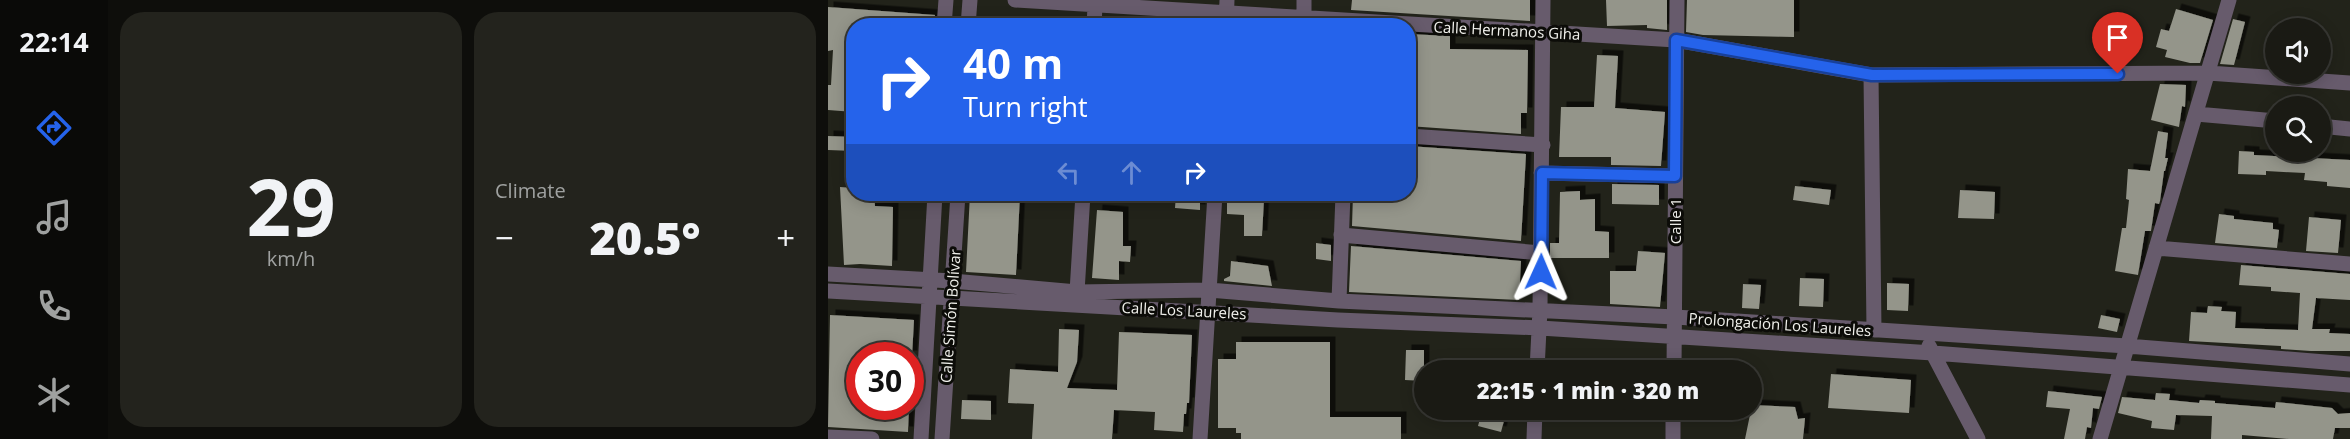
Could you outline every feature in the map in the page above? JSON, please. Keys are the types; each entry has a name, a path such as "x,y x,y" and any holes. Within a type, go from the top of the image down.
{"street":[{"path":"945,18 946,0"},
{"path":"969,18 970,0"},
{"name":"Calle Hermanos Giha","path":"1015,0 1304,18"},
{"path":"1304,0 1304,18"},
{"path":"1538,360 1543,145 1543,0"},
{"name":"Calle 1","path":"1674,360 1677,0"},
{"path":"2100,439 2229,0"},
{"path":"1094,18 1095,6"},
{"name":"Calle Hermanos Giha","path":"1416,26 1676,40 1872,75 2208,73 2350,84"},
{"path":"1872,75 1874,330"},
{"path":"2196,114 2265,121"},
{"path":"2331,127 2350,129"},
{"path":"1416,137 1543,145"},
{"path":"1542,173 1675,176"},
{"name":"Calle Simón Bolívar","path":"921,439 935,201"},
{"name":"Calle Simón Bolívar","path":"942,439 958,201"},
{"path":"1077,292 1083,201"},
{"path":"1200,439 1215,201"},
{"path":"1339,301 1343,201"},
{"path":"1341,235 1541,253"},
{"path":"2156,248 2350,264"},
{"name":"Calle Los Laureles","path":"828,274 952,281 1077,292 1209,291"},
{"name":"Calle Los Laureles","path":"828,291 1338,320 1540,328"},
{"name":"Prolongación Los Laureles","path":"1209,291 1339,301 1675,317 2127,346 2350,364"},
{"name":"Prolongación Los Laureles","path":"1540,328 1933,353 2350,385"},
{"path":"1922,333 1978,439"},
{"path":"1534,439 1535,420"},
{"path":"1673,420 1673,439"},
{"path":"828,437 872,439"}],"building":[{"path":"1352,0 1530,0 1530,21 1351,10"},
{"path":"1606,0 1667,0 1667,30 1647,28 1647,25 1607,26"},
{"path":"1687,0 1794,0 1794,37 1703,35 1686,32"},
{"path":"828,7 935,15 935,18 846,18 846,111 828,110 828,85 831,85 833,50 828,51"},
{"path":"2176,9 2213,20 2200,63 2165,57 2167,50 2156,47 2161,29 2169,31"},
{"path":"2233,19 2245,22 2234,65 2220,64"},
{"path":"1416,34 1450,36 1450,49 1528,50 1527,113 1521,113 1521,134 1416,127"},
{"path":"1597,55 1618,56 1615,108 1665,112 1661,166 1611,165 1611,157 1559,157 1561,107 1594,107"},
{"path":"2160,84 2186,85 2185,107 2182,106 2179,127 2151,120"},
{"path":"2158,131 2168,133 2165,158 2168,158 2160,201 2159,204 2155,203 2151,231 2145,231 2138,275 2115,271 2122,228 2126,228 2129,200 2126,199 2128,169 2150,171"},
{"path":"828,136 846,137 846,151 828,150"},
{"path":"1416,147 1526,154 1521,241 1352,226 1353,201 1416,201"},
{"path":"2239,151 2265,156 2265,162 2350,160 2350,188 2327,186 2327,182 2304,180 2305,173 2266,171 2266,175 2238,174"},
{"path":"1612,184 1659,185 1659,205 1612,204"},
{"path":"1795,186 1831,190 1829,205 1793,200"},
{"path":"840,187 846,187 846,201 875,201 875,206 893,207 892,266 844,265"},
{"path":"1960,190 1995,192 1994,219 1958,218"},
{"path":"1580,191 1580,200 1595,199 1595,231 1609,232 1609,258 1550,258 1550,243 1559,243 1560,192"},
{"path":"970,201 1020,201 1016,275 966,272"},
{"path":"1176,201 1200,201 1200,210 1175,208"},
{"path":"1227,201 1264,201 1262,236 1244,236 1244,215 1227,214"},
{"path":"1097,210 1123,212 1123,246 1131,246 1130,262 1119,261 1119,280 1092,278"},
{"path":"2219,214 2234,216 2234,219 2273,223 2273,229 2279,230 2277,248 2215,243"},
{"path":"2309,217 2341,220 2338,253 2306,251"},
{"path":"1316,243 1331,245 1331,261 1316,259"},
{"path":"1351,246 1521,261 1519,300 1349,292"},
{"path":"1638,251 1665,253 1660,307 1610,304 1610,271 1636,271"},
{"path":"1231,261 1268,266 1272,286 1224,281 1230,276"},
{"path":"2241,265 2350,274 2350,300 2316,298 2312,329 2330,329 2329,333 2350,334 2350,351 2311,351 2281,349 2281,346 2189,341 2191,312 2207,313 2208,306 2222,307 2221,311 2236,312 2235,328 2298,330 2300,293 2271,291 2271,287 2239,285"},
{"path":"1800,278 1824,279 1823,307 1799,306"},
{"path":"1887,283 1909,284 1908,311 1887,310"},
{"path":"1743,284 1761,285 1759,309 1742,308"},
{"path":"830,315 914,320 913,342 846,342 846,420 908,420 908,432 828,427"},
{"path":"2101,315 2120,319 2117,332 2098,328"},
{"path":"1059,329 1079,330 1077,362 1067,388 1117,390 1119,332 1192,335 1189,403 1187,403 1186,414 1184,414 1183,432 1154,430 1155,412 1114,410 1112,439 1032,439 1034,404 1008,403 1010,369 1058,372"},
{"path":"1236,342 1330,342 1330,417 1401,417 1401,439 1241,439 1241,433 1236,433 1236,428 1218,428 1218,359 1236,359"},
{"path":"1406,350 1424,350 1424,360 1414,360 1414,380 1405,380"},
{"path":"1831,374 1911,380 1909,413 1828,408"},
{"path":"2048,391 2102,397 2099,409 2093,408 2091,428 2087,427 2085,439 2064,439 2070,409 2046,407"},
{"path":"2156,393 2170,394 2169,400 2199,403 2200,400 2275,408 2276,402 2332,408 2338,414 2350,413 2350,428 2335,428 2333,439 2289,439 2242,435 2242,439 2211,439 2212,416 2176,415 2174,430 2151,428 2152,421 2118,413 2122,397 2155,400"},
{"path":"962,400 991,401 991,420 961,419"},
{"path":"1762,405 1795,407 1798,419 1805,418 1803,439 1745,439 1749,420 1762,420"},
{"path":"1480,420 1504,420 1501,432 1478,426"}],"route":[{"path":"1541,272 1542,173 1675,176 1676,40 1872,75 2118,74"}]}
